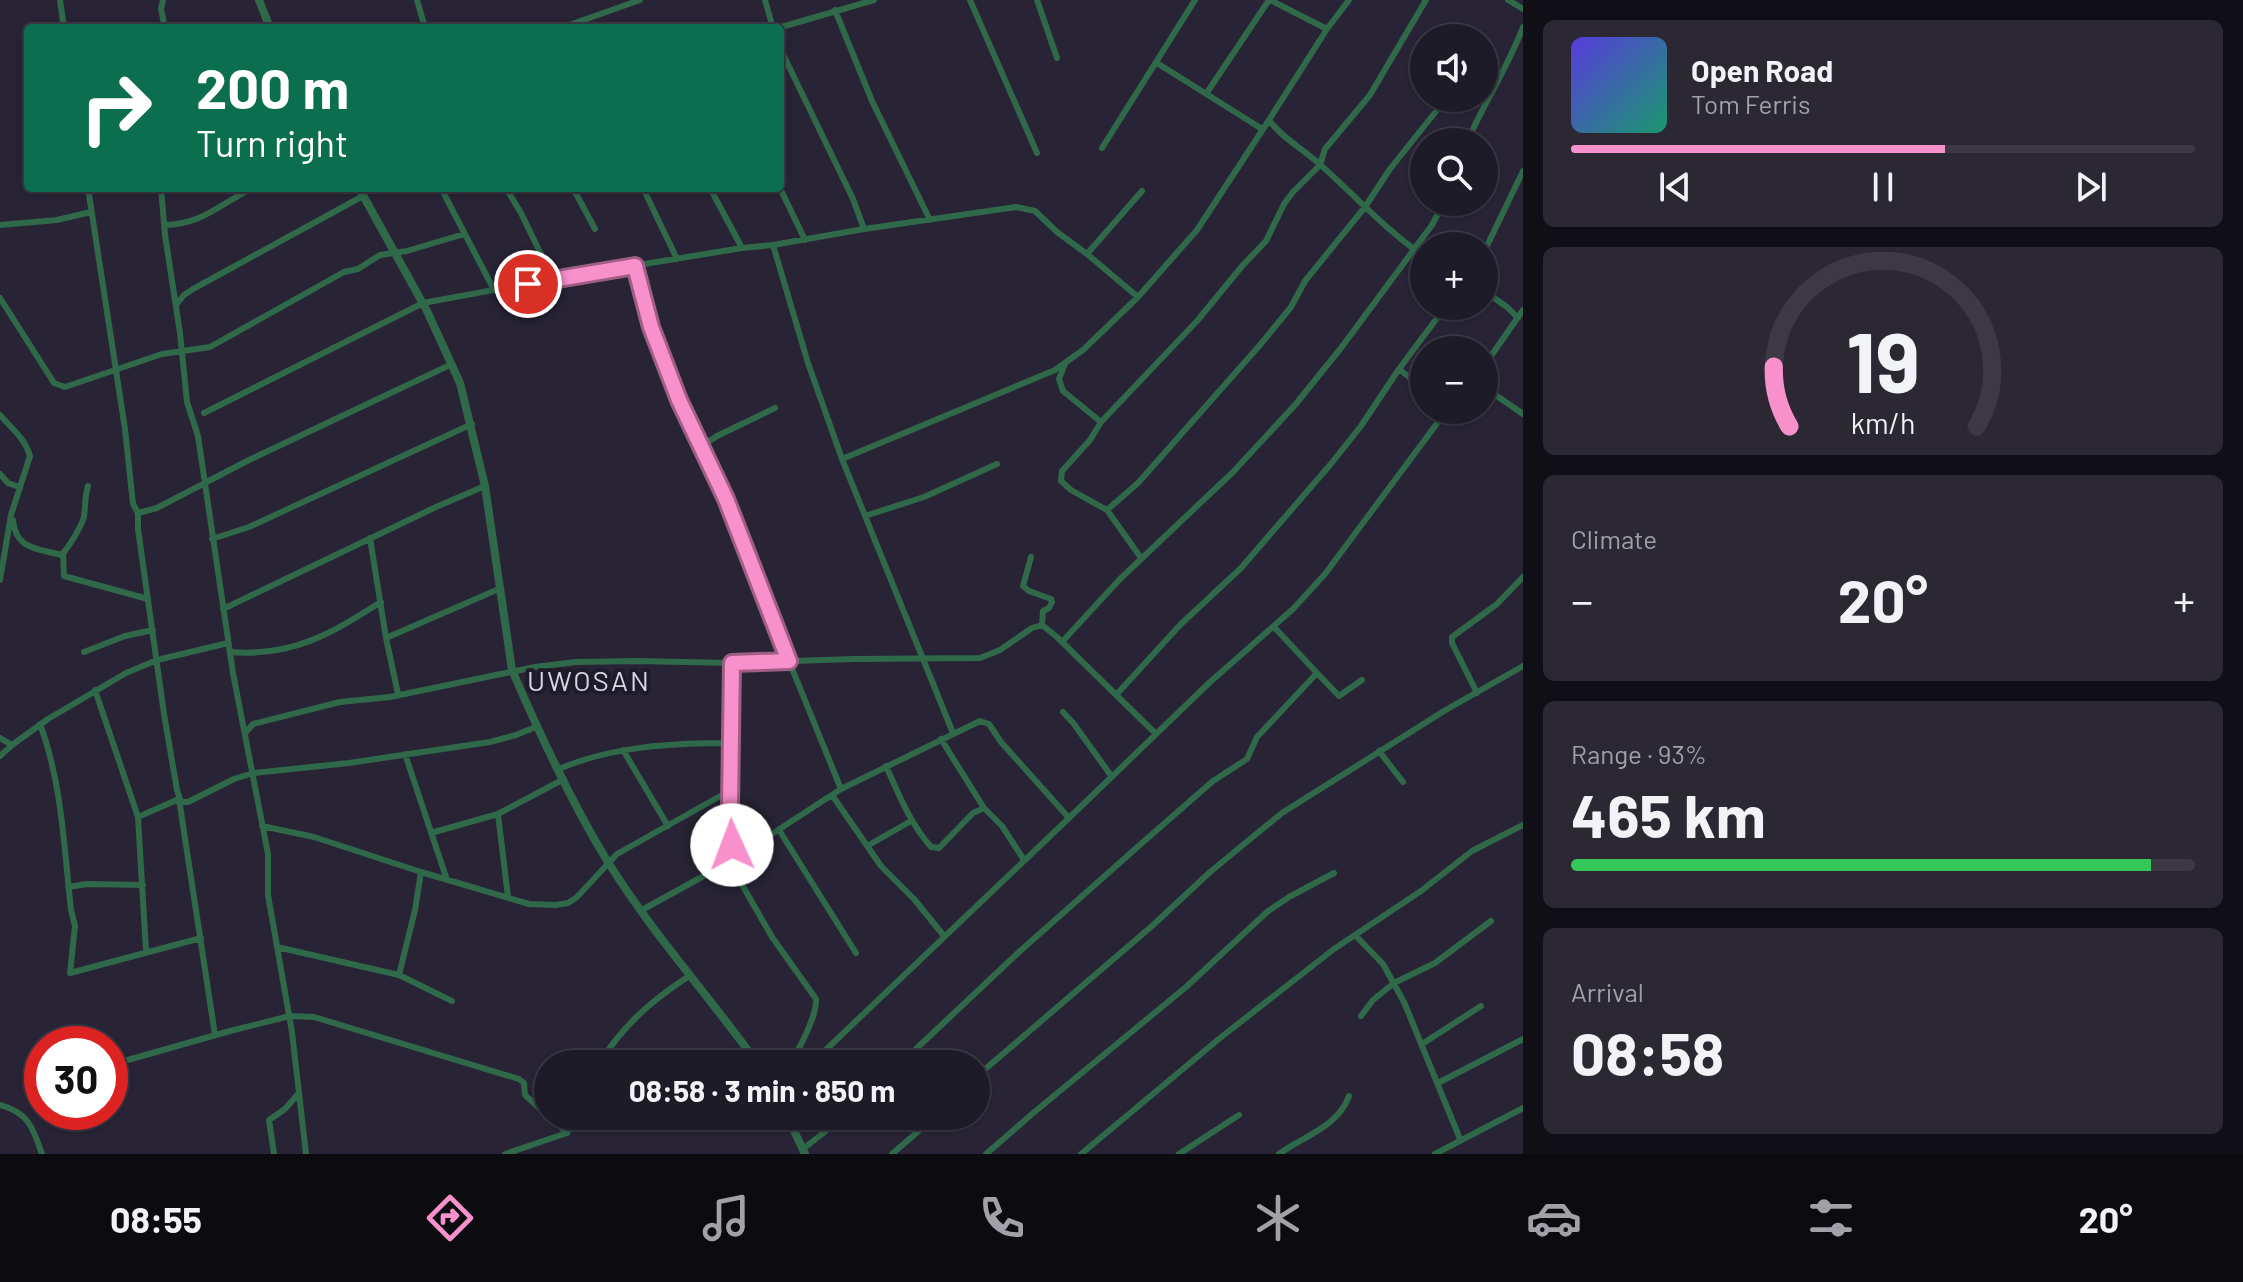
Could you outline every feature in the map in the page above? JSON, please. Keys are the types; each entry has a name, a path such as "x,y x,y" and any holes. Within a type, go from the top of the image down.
{"street":[{"path":"60,0 63,24"},
{"path":"163,0 161,9 164,24"},
{"path":"259,0 268,24"},
{"path":"417,0 424,24"},
{"path":"572,24 640,0"},
{"path":"765,0 774,24"},
{"path":"784,26 874,0"},
{"path":"970,0 1037,153"},
{"path":"1037,0 1057,58"},
{"path":"1102,148 1195,0"},
{"path":"1206,94 1269,0 1327,29"},
{"path":"842,459 1065,364 1083,350 1138,297 1197,230 1349,0"},
{"path":"1141,558 1107,510 1064,486 1061,476 1101,422 1197,321 1266,241 1284,204 1320,165 1325,149 1370,95 1426,0"},
{"path":"1508,0 1523,9"},
{"path":"835,10 872,101 930,220"},
{"path":"1474,128 1493,86 1513,54 1523,27"},
{"path":"784,56 853,199 864,229"},
{"path":"1157,63 1262,129"},
{"path":"1107,510 1138,483 1260,345 1291,307 1305,281 1435,112"},
{"path":"1269,120 1274,128 1410,245"},
{"path":"1494,232 1523,171"},
{"path":"1087,254 1142,191"},
{"path":"88,192 133,504 138,513 164,714 215,1035"},
{"path":"161,192 187,402 198,436 228,643 268,854 268,895 290,1016 306,1154"},
{"path":"164,225 206,217 247,192"},
{"path":"176,305 193,289 361,192 423,303 460,383 485,486 512,670 608,863 689,976 747,1050"},
{"path":"443,192 494,290"},
{"path":"508,192 553,279"},
{"path":"575,192 595,229"},
{"path":"645,192 677,259"},
{"path":"712,192 742,248"},
{"path":"782,192 805,240"},
{"path":"204,413 423,303 742,248 1016,207 1035,211 1138,297"},
{"path":"0,225 57,220 91,212"},
{"path":"0,298 54,383 65,387 162,354 201,349 221,342 338,275 358,269 380,255 407,251 464,234"},
{"path":"773,245 808,363 842,459 953,733"},
{"path":"1062,642 1141,558 1202,503 1278,425 1341,348 1410,252"},
{"path":"635,266 651,327 679,400 726,499 841,789"},
{"path":"1498,301 1518,318"},
{"path":"1498,346 1523,310"},
{"path":"1116,695 1180,625 1241,568 1361,426 1436,320"},
{"path":"138,513 157,508 353,409 452,364"},
{"path":"1065,364 1059,379 1063,391 1101,422"},
{"path":"1399,369 1410,378"},
{"path":"1498,397 1523,414"},
{"path":"704,452 708,442 717,436 775,408"},
{"path":"0,415 29,450 29,463 12,513 0,580"},
{"path":"212,539 249,527 472,424"},
{"path":"826,1050 1209,683 1274,627 1325,574 1437,424"},
{"path":"865,516 924,497 997,464"},
{"path":"0,474 8,483 19,487"},
{"path":"12,513 15,536 20,542 61,555 84,518 83,502 88,486"},
{"path":"223,609 485,486"},
{"path":"370,538 398,694"},
{"path":"63,553 64,576 148,599"},
{"path":"1031,557 1023,586 1052,602 1043,611 1042,625"},
{"path":"1477,693 1452,643 1452,637 1497,604 1523,577"},
{"path":"386,638 501,588"},
{"path":"230,652 253,654 295,646 330,634 381,602"},
{"path":"1042,625 1156,734"},
{"path":"246,732 253,724 352,699 398,694 512,670 576,662 732,663 986,657 1042,625"},
{"path":"1274,627 1339,696 1362,680"},
{"path":"84,652 125,636 153,630"},
{"path":"0,756 40,724 126,673 157,660 228,643"},
{"path":"729,862 732,854 732,663"},
{"path":"990,1065 1254,834 1304,797 1523,666"},
{"path":"915,1050 1150,836 1213,781 1247,759 1257,737 1317,673"},
{"path":"95,690 138,817 146,951"},
{"path":"1063,712 1112,777"},
{"path":"243,720 253,724"},
{"path":"642,910 729,862 841,789 976,722 989,724 1001,742 1069,818"},
{"path":"40,724 56,776 75,926 70,973 201,938"},
{"path":"179,799 188,802 253,773 349,763 490,742 538,726"},
{"path":"0,738 12,745"},
{"path":"941,739 984,808 1002,826 1024,860"},
{"path":"559,769 623,750 732,743"},
{"path":"623,750 668,826"},
{"path":"1379,751 1403,782"},
{"path":"405,754 447,880"},
{"path":"886,766 911,821 931,847 936,849 973,813 984,808"},
{"path":"431,833 498,814 564,779"},
{"path":"262,826 314,837 447,880 544,906 568,903 626,848 731,790"},
{"path":"832,795 881,866 914,899 944,936"},
{"path":"138,817 179,799"},
{"path":"498,814 508,897"},
{"path":"867,846 911,821"},
{"path":"1081,1154 1220,1038 1355,935 1421,891 1472,851 1523,825"},
{"path":"779,830 856,953"},
{"path":"729,862 772,937 816,999 815,1012 798,1050"},
{"path":"399,975 421,872"},
{"path":"986,1154 1186,987 1267,912 1334,873"},
{"path":"68,887 87,884 143,885"},
{"path":"1361,1016 1373,1000 1394,983 1435,963 1491,921"},
{"path":"1355,935 1383,964 1394,983 1460,1139"},
{"path":"277,947 399,975 452,1001"},
{"path":"609,1050 640,1011 689,976"},
{"path":"1422,1044 1481,1006"},
{"path":"128,1060 290,1016 314,1017 522,1081 525,1095 534,1103"},
{"path":"1438,1083 1523,1039"},
{"path":"274,1154 269,1120 285,1109 298,1094"},
{"path":"1279,1154 1336,1118 1349,1096"},
{"path":"0,1105 17,1111 32,1126 42,1154"},
{"path":"1435,1154 1523,1108"},
{"path":"1179,1154 1239,1115"},
{"path":"564,1130 567,1133"},
{"path":"505,1154 569,1130"},
{"path":"794,1130 804,1152 829,1130"},
{"path":"892,1154 920,1130"}],"district":[{"name":"UWOSAN","path":"589,681"}],"route":[{"path":"528,284 635,266 651,327 679,400 726,499 789,661 732,663 732,845"}]}
